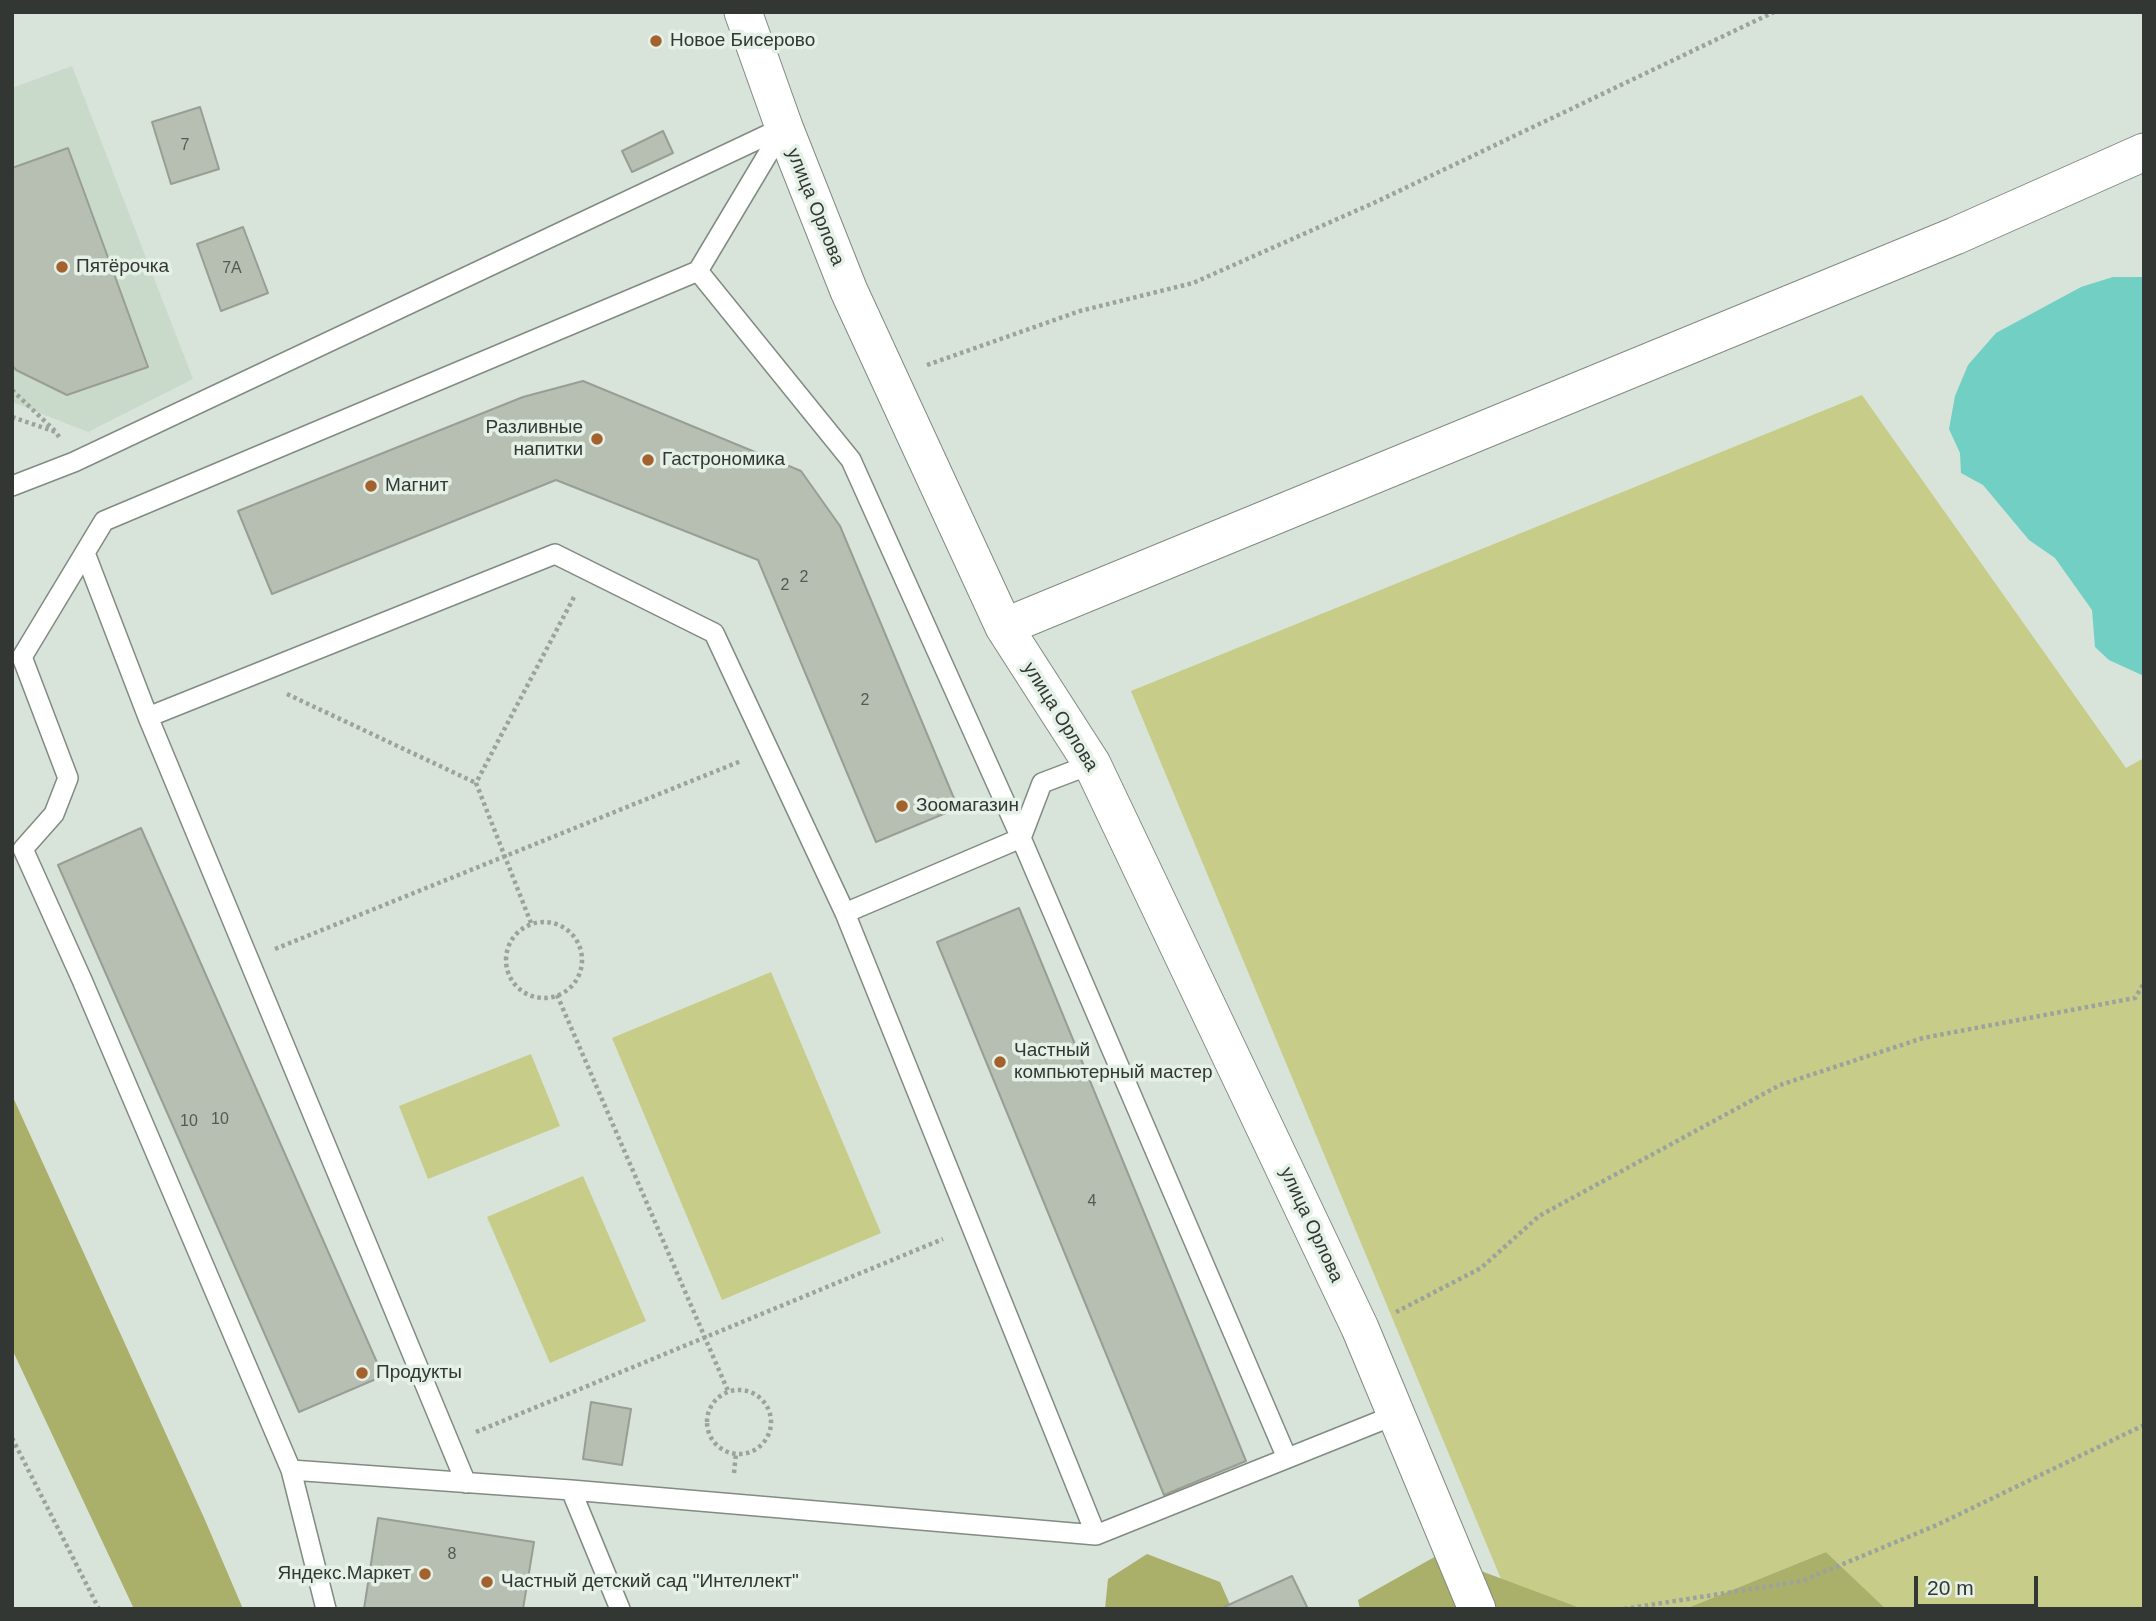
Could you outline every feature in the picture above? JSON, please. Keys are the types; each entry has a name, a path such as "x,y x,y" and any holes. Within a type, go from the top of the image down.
{"street":[{"name":"улица Орлова","path":"743,12 783,127 849,291 1004,627 1092,764 1360,1328 1477,1609"},
{"path":"1004,627 1930,246 2144,152"}],"lane":[{"path":"326,1609 291,1470 82,979 23,849 54,814 68,778 22,657 104,521 698,271 783,127"},
{"path":"12,486 74,462 783,127"},
{"path":"698,271 851,460 1021,838 1287,1458"},
{"path":"85,554 148,717 466,1483"},
{"path":"148,717 555,554 713,633 845,913 1096,1535"},
{"path":"845,913 1021,838 1042,783 1092,764"},
{"path":"291,1470 570,1490 1096,1535 1395,1415"},
{"path":"570,1490 620,1609"}],"path":[{"path":"890,378 1080,311 1193,283 1390,196 1774,12"},
{"path":"12,390 56,432 74,462"},
{"path":"12,417 56,432"},
{"path":"476,783 588,571"},
{"path":"248,676 476,783 531,923"},
{"path":"248,959 768,750"},
{"path":"553,921 572,933 583,952 580,974 567,992 557,995 546,999 524,994 509,978 505,956 513,936 531,923 553,921"},
{"path":"1360,1328 1481,1268 1539,1216 1780,1085 1923,1038 2135,998 2144,983"},
{"path":"557,995 728,1391"},
{"path":"449,1443 972,1228"},
{"path":"744,1390 758,1395 769,1407 772,1423 768,1437 757,1448 742,1454 727,1452 714,1443 708,1429 712,1406 728,1391 744,1390"},
{"path":"1624,1609 1802,1581 1937,1525 2144,1425"},
{"path":"12,1438 99,1609"}],"shaded area":[{"path":"72,66 193,379 88,432 12,402 12,88"}],"green space":[{"path":"1862,395 2126,768 2144,758 2144,1609 1886,1609 1826,1552 1685,1609 1583,1609 1501,1579 1131,691"},
{"path":"771,972 881,1233 722,1300 612,1038"},
{"path":"531,1054 560,1126 428,1179 399,1106"},
{"path":"12,1095 243,1609 134,1609 12,1349"},
{"path":"583,1176 646,1321 550,1363 487,1217"},
{"path":"1826,1552 1886,1609 1685,1609"},
{"path":"1147,1554 1220,1582 1232,1609 1105,1609 1108,1579"},
{"path":"1438,1555 1583,1609 1360,1609 1358,1600"}],"water":[{"path":"2113,277 2144,277 2144,676 2109,660 2095,647 2092,610 2055,558 2029,540 1983,485 1961,473 1960,453 1949,429 1955,396 1968,365 1996,333 2081,287"}],"building":[{"path":"200,107 219,169 171,184 152,122"},
{"path":"663,131 673,153 632,172 622,151"},
{"name":"Пятёрочка","path":"68,148 148,367 67,395 16,370 12,365 12,168"},
{"path":"243,227 268,293 221,311 197,244"},
{"path":"583,381 801,471 840,526 958,808 876,842 758,560 556,480 272,594 238,511 523,397"},
{"path":"141,828 383,1376 299,1412 58,865"},
{"path":"1019,908 1246,1461 1164,1495 937,942"},
{"path":"591,1402 631,1409 622,1465 583,1459"},
{"path":"378,1518 534,1542 523,1609 364,1609"},
{"path":"1292,1576 1308,1609 1224,1607"}],"place":[{"name":"Новое Бисерово","path":"656,41"},
{"name":"Пятёрочка","path":"62,267"},
{"name":"Разливные напитки","path":"597,439"},
{"name":"Гастрономика","path":"648,460"},
{"name":"Магнит","path":"371,486"},
{"name":"Зоомагазин","path":"902,806"},
{"name":"Частный компьютерный мастер","path":"1000,1062"},
{"name":"Продукты","path":"362,1373"},
{"name":"Яндекс.Маркет","path":"425,1574"},
{"name":"Частный детский сад \"Интеллект\"","path":"487,1582"}]}
